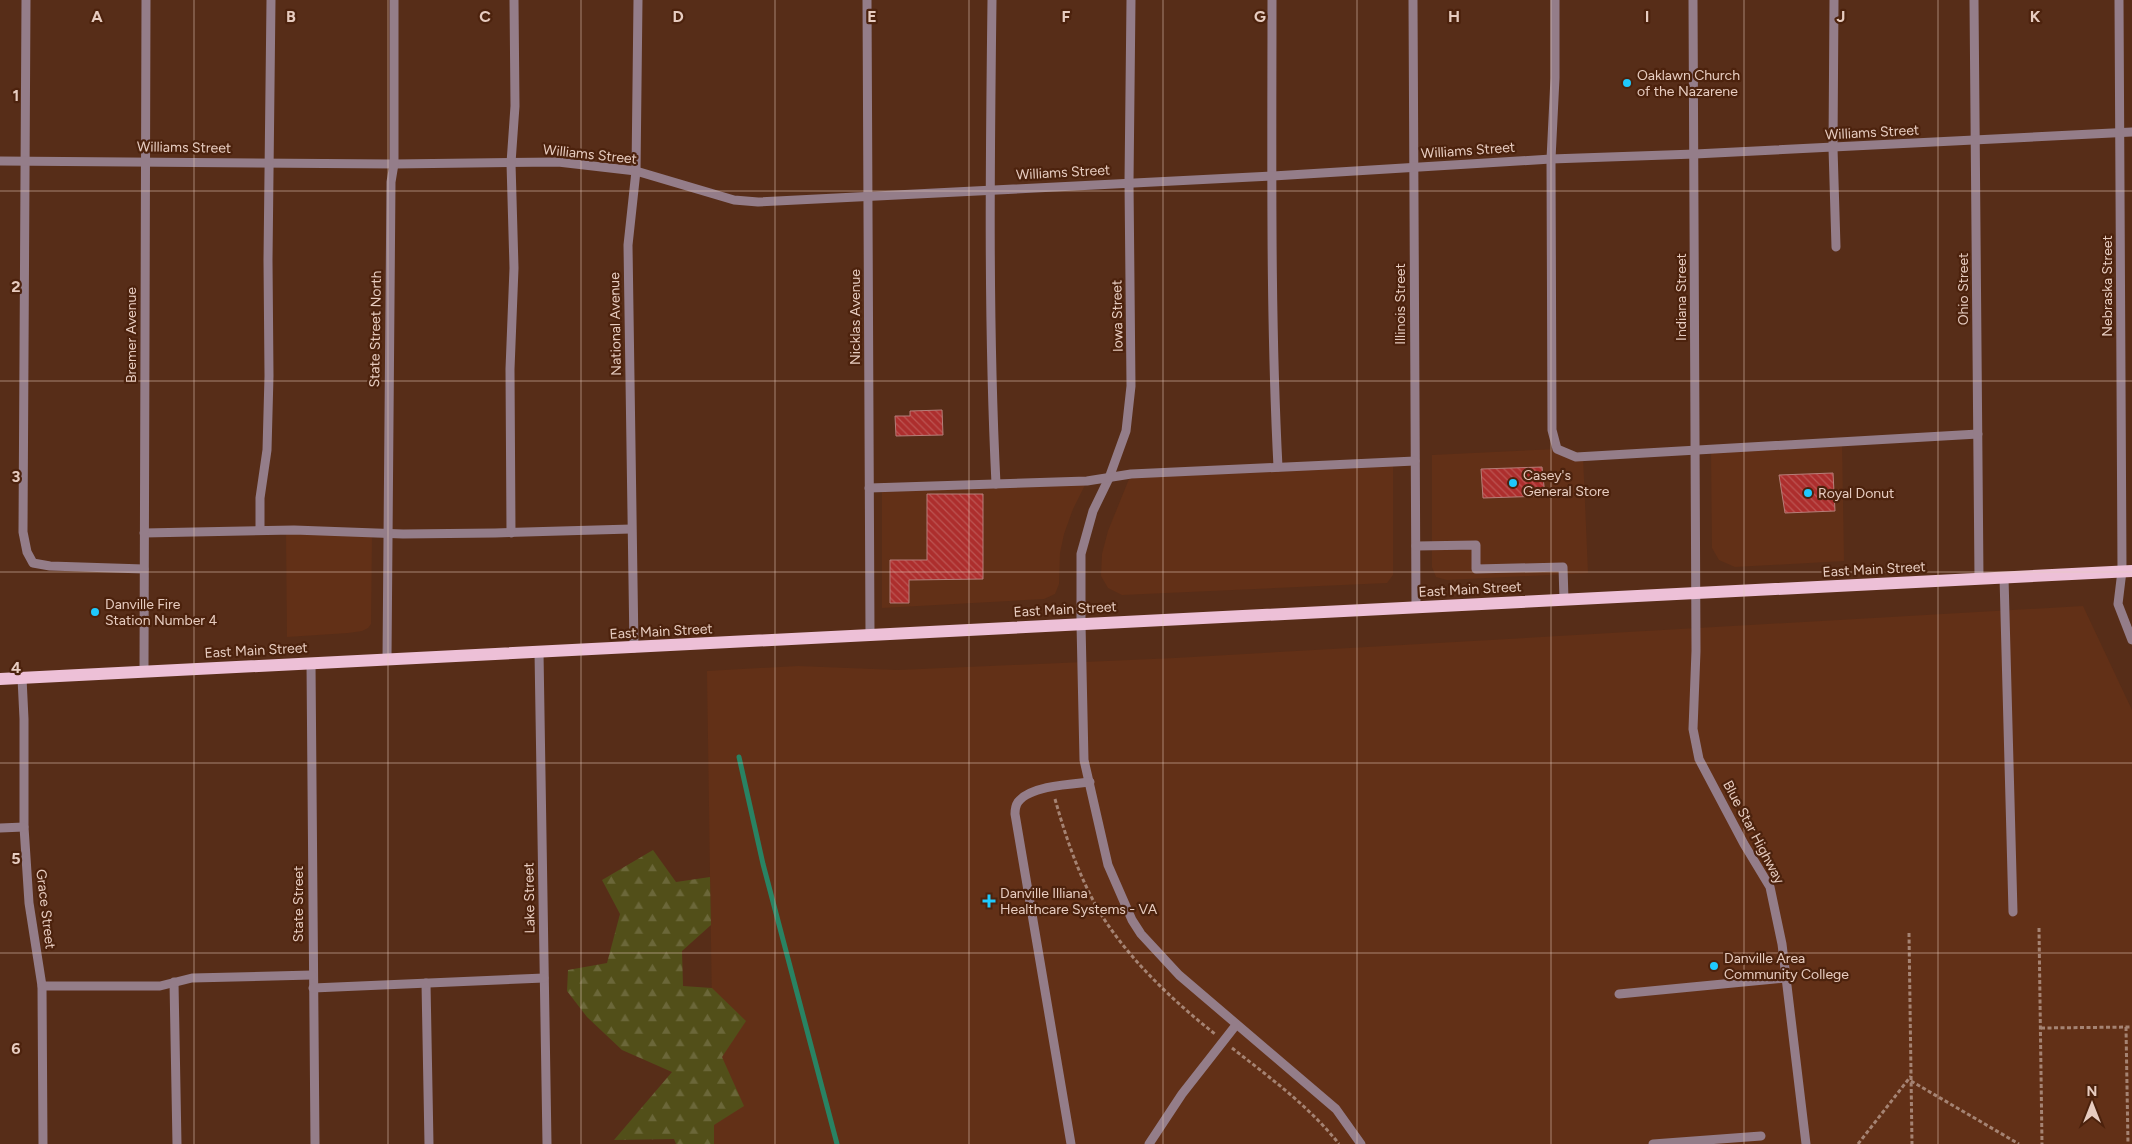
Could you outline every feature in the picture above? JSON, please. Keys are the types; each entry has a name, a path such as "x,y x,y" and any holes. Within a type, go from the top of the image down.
{"main road":[{"name":"East Main Street","path":"0,679 2127,571"}],"street":[{"path":"26,0 23,532 27,552 33,563 50,566 144,569"},
{"name":"Bremer Avenue","path":"144,671 146,0"},
{"path":"260,530 260,498 267,450 269,376 271,0"},
{"name":"State Street North","path":"387,658 391,182 394,164 394,0"},
{"path":"511,533 510,368 514,268 511,163 514,106 514,0"},
{"name":"National Avenue","path":"634,648 628,245 636,171 638,0"},
{"name":"Nicklas Avenue","path":"867,0 870,634"},
{"path":"992,0 989,190 991,388 996,484"},
{"name":"Iowa Street","path":"1131,0 1129,182 1131,386 1126,431 1109,478 1093,511 1081,554 1084,760 1108,865 1132,920 1141,934 1179,975 1336,1109 1361,1144"},
{"path":"1272,0 1270,90 1273,176 1273,370 1278,468"},
{"name":"Illinois Street","path":"1413,0 1412,167 1416,607"},
{"path":"1555,0 1555,78 1551,158 1552,430 1557,449 1576,456 1978,434"},
{"name":"Indiana Street","path":"1694,0 1696,593"},
{"path":"1834,0 1833,148 1836,246"},
{"name":"Ohio Street","path":"1974,0 1979,578"},
{"name":"Nebraska Street","path":"2120,0 2120,133 2127,571 2118,604 2132,640"},
{"name":"Williams Street","path":"0,161 394,164 558,162 636,171 734,200 758,202 1273,176 1551,158 1833,148 2132,132"},
{"path":"869,488 1087,481 1131,474 1415,462"},
{"path":"144,533 260,530 387,533 511,533 631,530"},
{"path":"1416,546 1476,545 1476,569 1563,567 1564,600"},
{"path":"2004,577 2012,912"},
{"name":"Blue Star Highway","path":"1696,593 1693,729 1699,759 1744,844 1770,887 1782,944 1806,1144"},
{"name":"Lake Street","path":"539,652 547,1144"},
{"name":"State Street","path":"311,663 312,976 315,1144"},
{"name":"Grace Street","path":"22,678 24,827 29,903 42,986 43,1144"},
{"path":"1071,1144 1014,814 1017,803 1027,795 1056,786 1090,782"},
{"path":"0,828 24,827"},
{"path":"42,986 160,986 192,978 312,976"},
{"path":"313,988 544,978"},
{"path":"1619,994 1786,978"},
{"path":"174,982 177,1144"},
{"path":"426,983 429,1144"},
{"path":"1149,1144 1182,1094 1236,1025"},
{"path":"1653,1144 1735,1141 1761,1136"}],"path":[{"path":"2040,928 2042,1144"},
{"path":"1909,933 1912,1144"},
{"path":"2126,1027 2128,1144"},
{"path":"2041,1028 2132,1027"},
{"path":"1858,1144 1911,1076"},
{"path":"1911,1081 2020,1144"}],"shaded area":[{"path":"1842,441 1844,561 1735,567 1719,560 1712,548 1711,448"},
{"path":"1557,449 1583,456 1588,573 1447,580 1436,577 1432,567 1432,455"},
{"path":"1393,462 1393,575 1387,583 1122,595 1108,588 1101,576 1102,554 1108,531 1131,474"},
{"path":"1087,481 1073,509 1064,534 1060,553 1059,584 1055,594 1044,599 882,608 882,488"},
{"path":"286,530 372,533 371,624 368,628 348,633 287,637"},
{"name":"Danville Area Community College","path":"2083,606 2132,710 2132,1144 714,1144 707,671 798,666 898,670 1175,658"}],"green space":[{"path":"653,850 676,882 710,877 711,925 682,951 683,986 712,988 746,1021 722,1057 744,1106 714,1125 714,1144 676,1144 674,1139 614,1140 672,1072 622,1050 587,1017 567,991 568,970 607,963 620,914 602,880"}],"building":[{"path":"942,410 943,435 896,436 895,416 910,416 910,411"},
{"name":"Casey's General Store","path":"1542,467 1545,496 1483,498 1481,469"},
{"name":"Royal Donut","path":"1833,473 1835,511 1785,513 1779,475"},
{"path":"927,494 983,494 983,579 909,580 909,603 890,603 890,560 927,560"}],"waterway":[{"path":"739,757 763,864 837,1144"}],"place":[{"name":"Oaklawn Church of the Nazarene","path":"1627,83"},
{"name":"Casey's General Store","path":"1513,483"},
{"name":"Royal Donut","path":"1808,493"},
{"name":"Danville Fire Station Number 4","path":"95,612"},
{"name":"Danville Illiana Healthcare Systems - VA","path":"989,901"},
{"name":"Danville Area Community College","path":"1714,966"}]}
